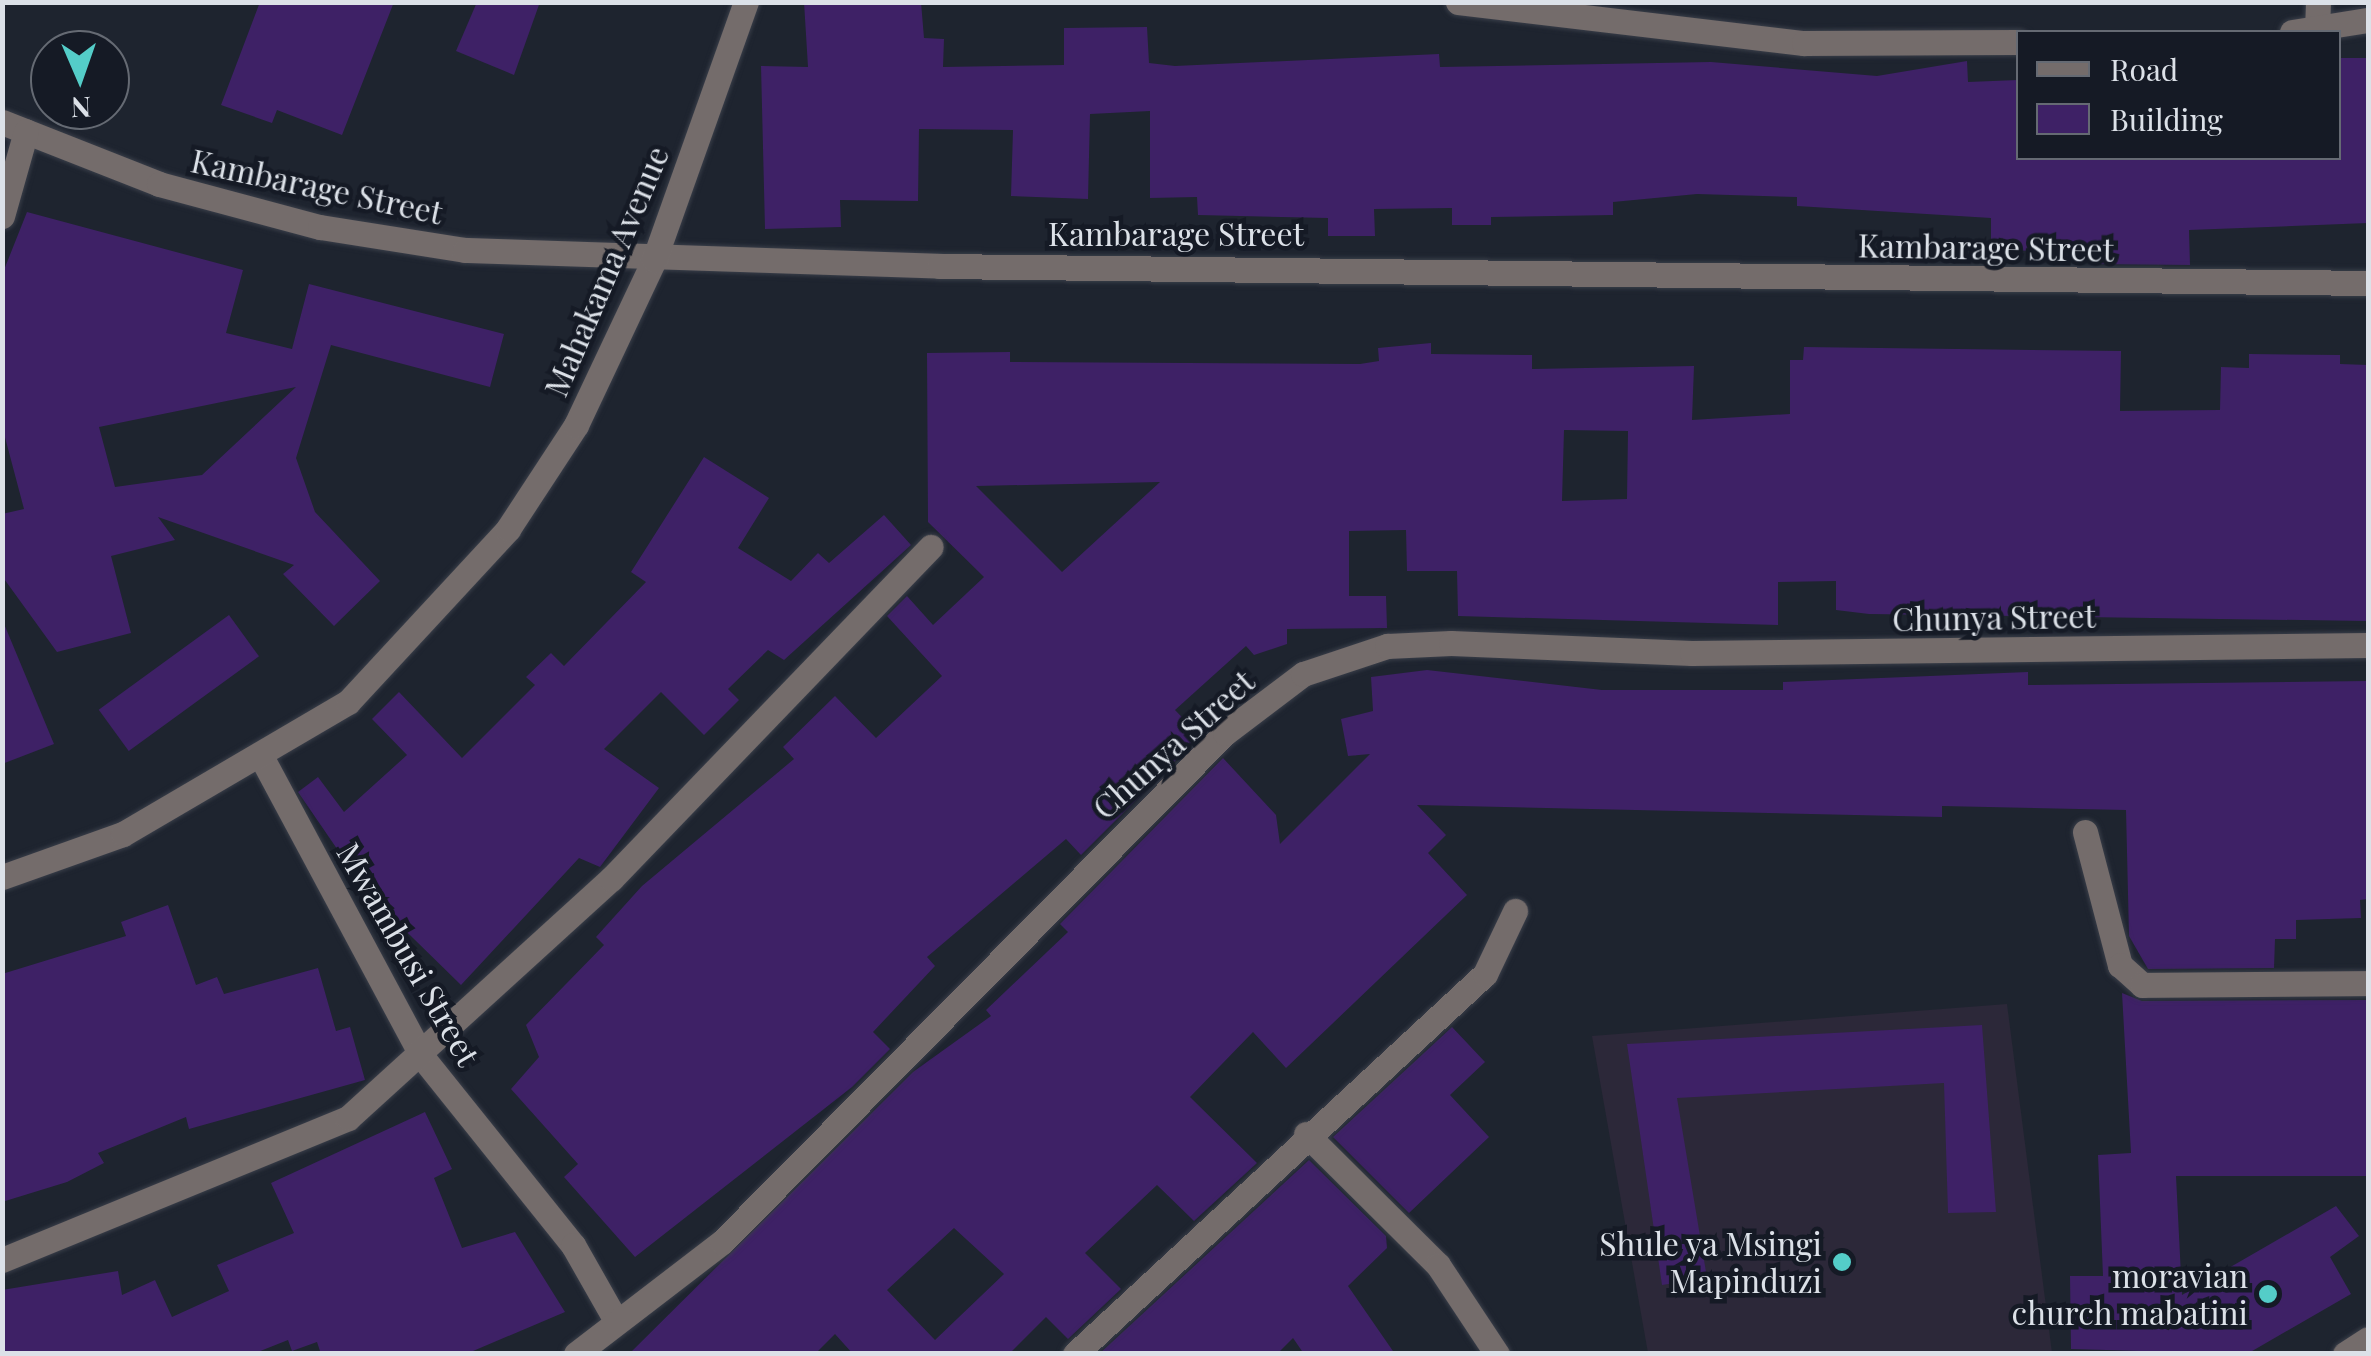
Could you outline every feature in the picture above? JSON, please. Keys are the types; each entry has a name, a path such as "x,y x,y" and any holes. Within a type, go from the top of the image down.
{"street":[{"name":"Mahakama Avenue","path":"2,878 124,834 263,760 399,657 508,529 576,425 654,260 746,2"},
{"path":"1458,2 1804,43 2016,42"},
{"path":"2306,30 2318,2"},
{"path":"2316,30 2368,20"},
{"name":"Kambarage Street","path":"14,126 159,184 336,230 465,250 654,260 2368,283"},
{"path":"2,216 14,126"},
{"path":"2,1260 348,1118 423,1058 611,879 931,547"},
{"name":"Chunya Street","path":"576,1354 615,1319 722,1242 1225,733 1302,674 1387,646 1451,643 1692,653 2368,646"},
{"name":"Mwambusi Street","path":"263,760 423,1058 572,1245 615,1319"},
{"path":"2084,832 2120,965 2142,984 2368,983"},
{"path":"1075,1354 1306,1134 1484,974 1516,911"},
{"path":"1306,1134 1438,1265 1497,1354"},
{"path":"2344,1354 2368,1339"}],"shaded area":[{"path":"2007,1004 2052,1353 1648,1353 1592,1036"}],"building":[{"path":"260,2 394,2 342,135 277,110 272,123 221,105"},
{"path":"477,2 540,2 514,75 456,51"},
{"path":"804,2 921,2 924,38 944,39 943,67 1064,65 1064,28 1147,27 1149,63 1175,66 1439,54 1440,67 1711,62 1877,76 1967,61 1968,82 2016,80 2016,160 2341,160 2341,58 2368,58 2368,223 2189,230 2190,265 2094,264 2094,250 1991,251 1991,218 1797,206 1797,197 1697,194 1613,202 1613,215 1491,217 1491,225 1452,225 1452,208 1374,209 1375,236 1328,236 1328,218 1198,215 1197,197 1150,198 1150,111 1090,114 1088,199 1011,196 1013,130 919,129 918,201 840,200 841,227 765,229 761,66 808,67"},
{"path":"27,212 243,270 226,333 292,349 309,284 504,334 490,387 331,345 296,458 315,512 380,581 334,626 283,574 294,565 158,517 175,540 111,556 131,633 57,652 2,576 2,514 24,509 2,426 2,275","holes":["296,387 202,475 115,487 99,427"]},
{"path":"1431,343 1431,354 1532,355 1532,369 1694,366 1692,420 1790,414 1790,360 1803,360 1804,347 2121,351 2120,411 2220,410 2221,367 2249,368 2249,354 2340,355 2340,364 2368,365 2368,621 1869,614 1836,610 1836,581 1778,582 1778,625 1458,616 1457,571 1407,571 1406,530 1349,531 1349,596 1386,596 1387,628 1287,629 1287,644 1254,655 1246,646 1175,710 1200,736 1081,855 1066,839 927,957 935,966 873,1032 890,1049 852,1087 635,1257 564,1177 578,1164 511,1089 539,1057 526,1025 604,945 596,937 642,886 794,759 783,747 835,696 876,738 942,676 887,616 907,596 933,625 984,577 928,522 927,353 1010,352 1010,362 1360,364 1379,361 1378,348","holes":["1564,430 1628,431 1627,499 1562,501","1160,482 1062,572 976,486"]},
{"path":"704,457 769,498 738,548 791,581 818,553 829,563 884,515 911,545 784,660 768,650 728,689 739,700 704,735 661,692 604,749 659,788 600,867 579,858 461,985 368,894 298,792 318,777 344,812 407,755 372,719 399,692 462,758 535,685 526,677 551,653 564,666 646,582 631,572"},
{"path":"229,615 259,656 129,751 99,710"},
{"path":"2,619 54,744 2,764"},
{"path":"1427,670 1602,690 1783,690 1783,682 2028,672 2028,685 2368,681 2368,899 2360,900 2361,918 2296,920 2296,939 2275,939 2274,968 2148,969 2129,936 2126,810 1942,806 1942,817 1417,805 1446,835 1428,853 1467,895 1286,1068 1253,1032 1190,1097 1257,1163 1194,1221 1157,1185 1085,1253 1121,1289 1068,1339 1046,1317 1009,1354 853,1354 835,1334 815,1354 629,1354 913,1072 991,1016 986,1010 1068,932 1060,924 1223,758 1276,815 1280,844 1370,754 1348,756 1341,719 1373,711 1371,677","holes":["954,1228 1004,1274 935,1340 887,1290"]},
{"path":"168,905 196,985 217,977 224,994 318,968 336,1031 350,1027 365,1080 189,1129 186,1117 98,1153 104,1163 67,1182 2,1202 2,974 126,936 121,922"},
{"path":"2122,993 2142,1001 2368,1000 2368,1176 2176,1176 2182,1295 2336,1206 2359,1236 2330,1257 2351,1294 2247,1354 2071,1349 2070,1276 2103,1276 2098,1155 2131,1153"},
{"path":"1982,1025 1996,1212 1948,1213 1944,1083 1677,1098 1707,1278 1662,1285 1627,1044"},
{"path":"1452,1027 1485,1062 1450,1095 1489,1137 1409,1213 1333,1137"},
{"path":"425,1112 452,1169 434,1178 462,1248 515,1232 565,1312 466,1354 321,1354 317,1342 292,1351 288,1340 253,1354 2,1354 2,1290 118,1271 122,1295 155,1280 172,1317 229,1291 217,1265 294,1233 271,1183"},
{"path":"1309,1160 1386,1236 1387,1248 1348,1286 1395,1354 1304,1354 1293,1338 1277,1354 1099,1354"}],"place":[{"name":"Shule ya Msingi Mapinduzi","path":"1842,1262"},
{"name":"moravian church mabatini","path":"2268,1294"}]}
